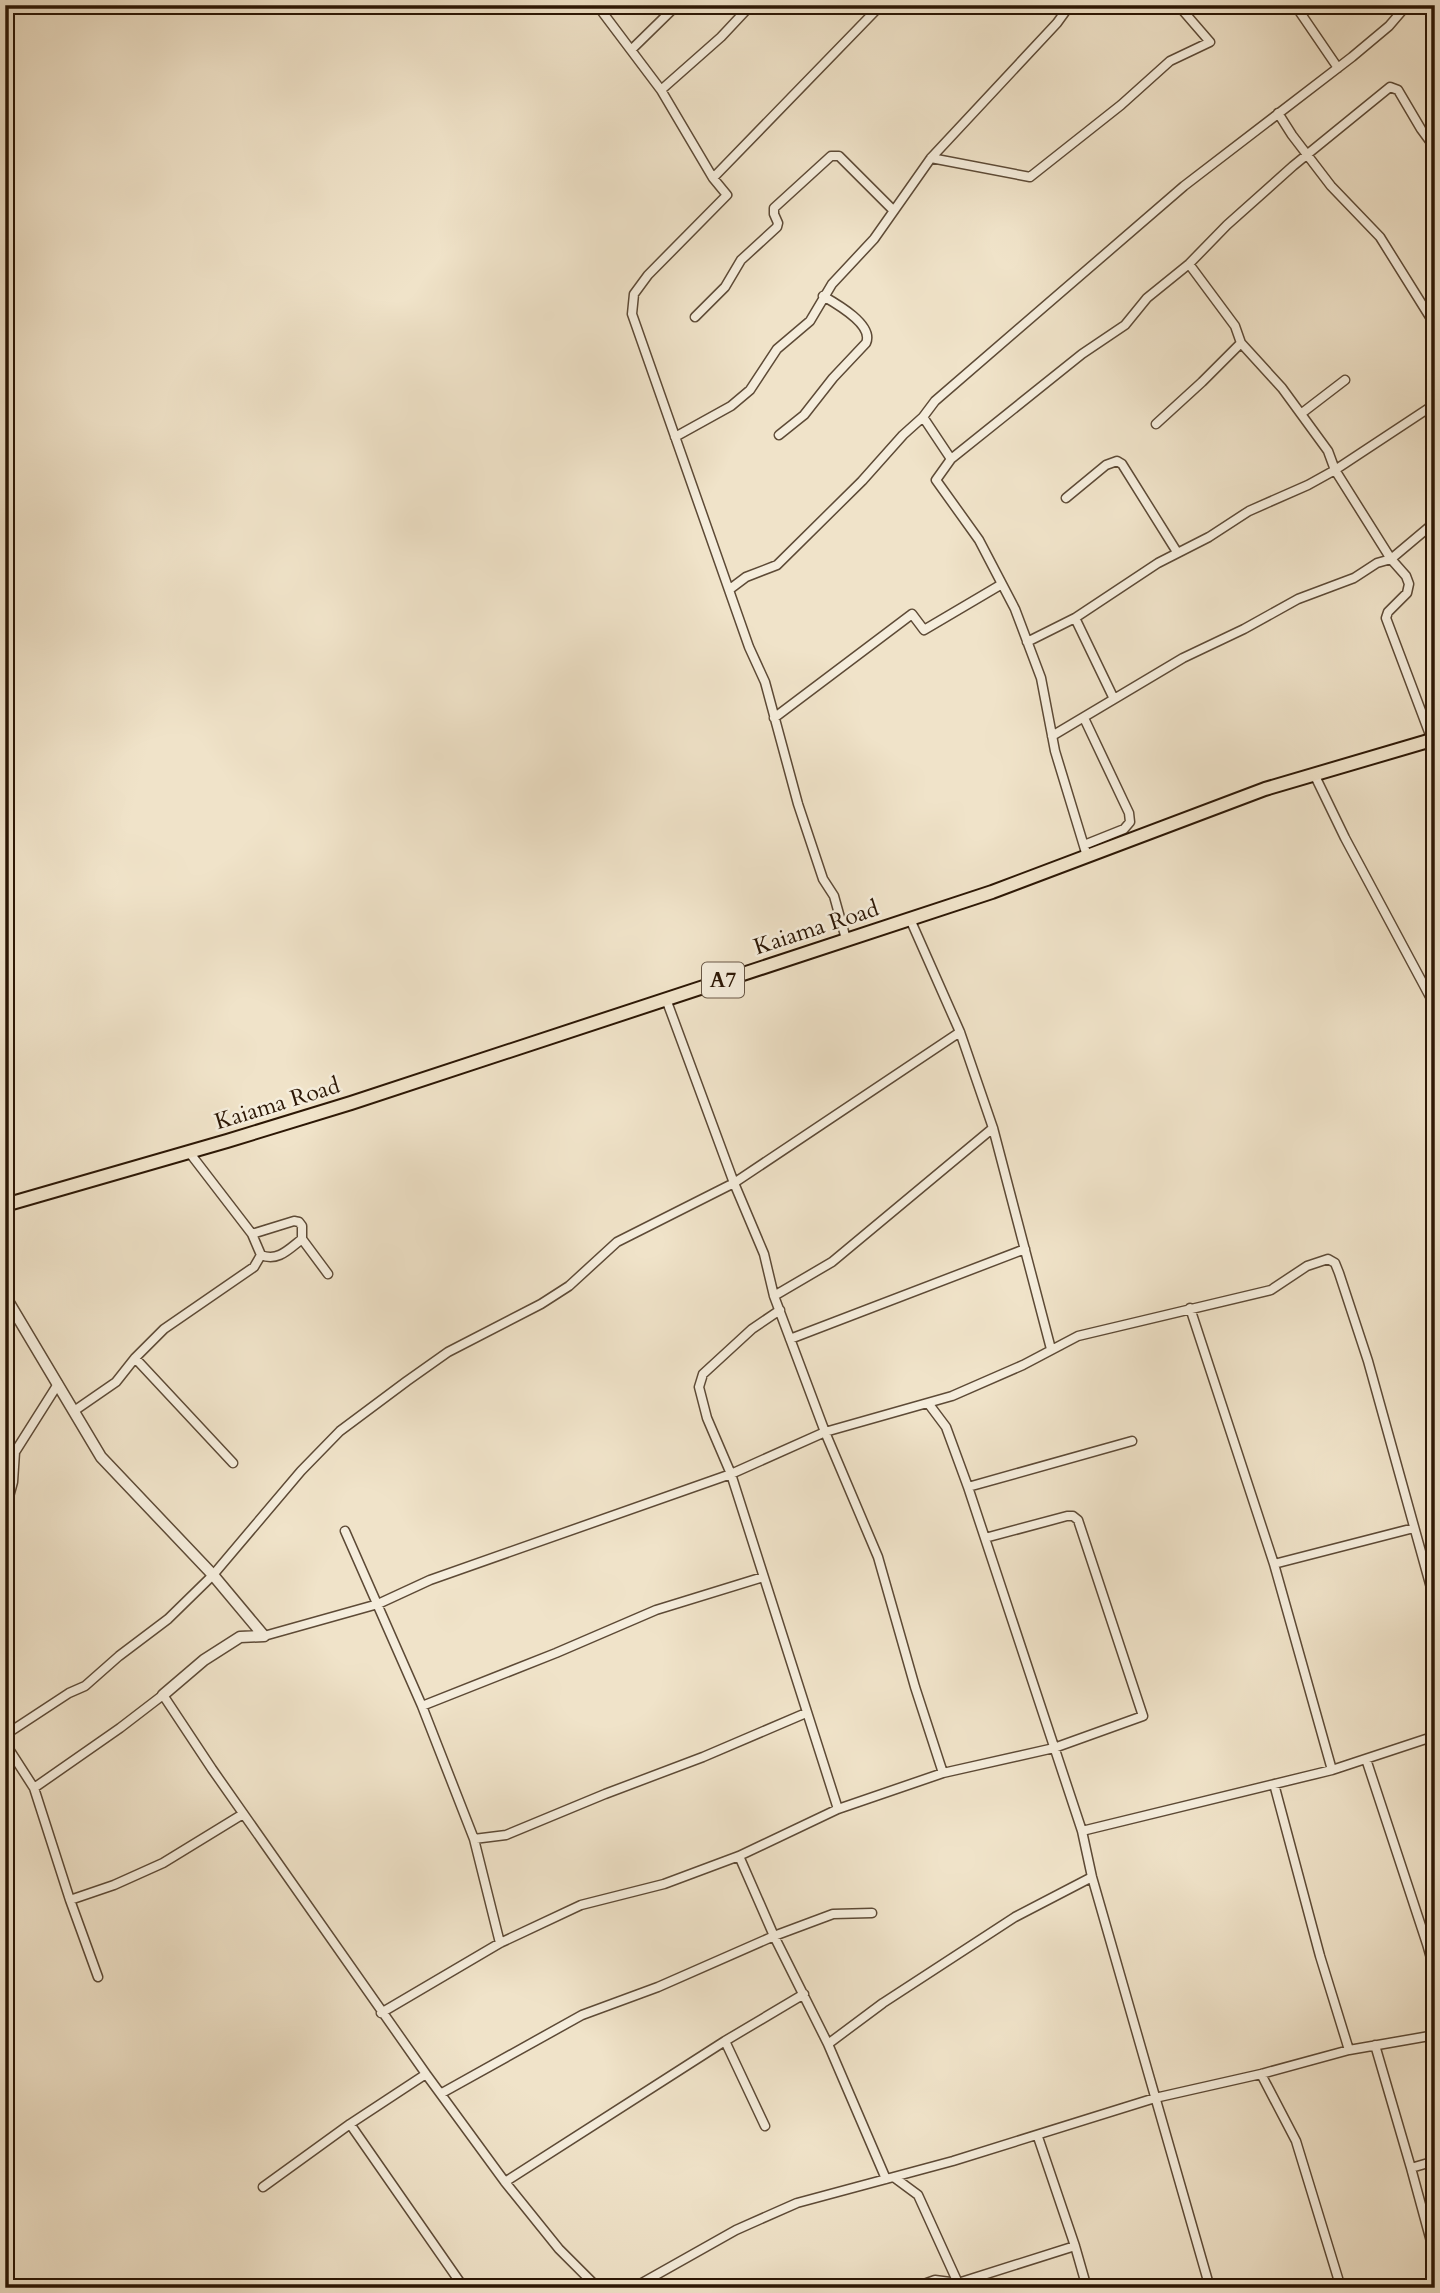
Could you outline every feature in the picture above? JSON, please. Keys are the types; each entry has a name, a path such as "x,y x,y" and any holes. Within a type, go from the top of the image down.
{"highway":[{"name":"Kaiama Road","path":"5,1205 364,1098 992,892 1086,850 1265,789 1433,740"}],"street":[{"path":"632,50 677,5"},
{"path":"661,90 721,37 751,5"},
{"path":"713,178 881,5"},
{"path":"675,437 742,398 750,390 777,349 810,321 823,296 874,239 931,158 1070,5"},
{"path":"931,158 1030,177 1121,105 1170,61 1210,42 1178,5"},
{"path":"1295,5 1338,68"},
{"path":"730,589 747,577 777,565 853,490 935,401 1184,186 1338,68 1389,26 1407,5"},
{"path":"1431,5 1435,13"},
{"path":"600,7 661,90 713,178 727,195 648,275 634,294 632,314 749,647 765,682 798,804 823,879 834,896 846,939"},
{"path":"1084,718 1129,813 1130,822 1124,829 1086,850 1055,751 1041,678 1015,609 979,540 936,480 951,459 1083,354 1125,325 1147,298 1189,264 1227,225 1390,87 1398,90 1435,148"},
{"path":"1278,113 1331,187 1380,237 1435,325"},
{"path":"695,317 725,287 741,260 777,228 774,208 831,156 839,156 893,210"},
{"path":"1189,264 1235,326 1241,343 1302,413 1328,451 1335,470 1391,558 1406,576 1409,584 1407,593 1388,612 1387,625 1433,740"},
{"path":"779,435 804,415 869,337 867,329 823,296"},
{"path":"1156,424 1241,343"},
{"path":"1302,413 1345,380"},
{"path":"1027,642 1075,618 1177,552 1209,537 1249,511 1335,470 1435,404"},
{"path":"923,417 951,459"},
{"path":"1066,498 1106,465 1117,461 1122,464 1177,552"},
{"path":"1052,736 1182,658 1244,629 1298,598 1354,578 1377,563 1391,558 1435,522"},
{"path":"774,718 912,614 924,630 1002,584"},
{"path":"1075,618 1114,699"},
{"path":"1315,776 1435,1006"},
{"path":"910,919 960,1032 993,1128 1051,1349"},
{"path":"666,999 734,1183 764,1254 774,1296 825,1432 878,1557 943,1773"},
{"path":"5,1735 69,1693 85,1686 168,1619 213,1575 301,1471 340,1432 448,1352 541,1304 569,1286 617,1242 734,1183 960,1032"},
{"path":"774,1296 832,1262 993,1128"},
{"path":"189,1152 252,1234 261,1255 270,1259 279,1256 302,1239"},
{"path":"252,1234 294,1221 299,1222 302,1226 302,1239 328,1275"},
{"path":"790,1339 1025,1250"},
{"path":"74,1411 116,1382 164,1329 254,1267 261,1255"},
{"path":"34,1788 120,1728 204,1660 240,1637 264,1636 378,1604 430,1580 731,1474 825,1432 953,1396 1023,1365 1078,1336 1271,1290 1320,1260 1328,1259 1335,1263 1368,1361 1435,1602"},
{"path":"5,1297 101,1457 213,1575 264,1636"},
{"path":"1190,1308 1274,1564 1332,1770"},
{"path":"780,1310 743,1337 704,1374 699,1387 707,1418 731,1474 838,1809"},
{"path":"135,1358 233,1463"},
{"path":"5,1511 13,1482 15,1452 58,1384"},
{"path":"928,1403 946,1427 968,1487 1082,1831 1092,1877 1210,2288"},
{"path":"968,1487 1132,1441"},
{"path":"5,1442 15,1452"},
{"path":"381,2013 500,1943 581,1905 664,1884 738,1856 838,1809 943,1773 1054,1748 1143,1716 1078,1520 1067,1516 985,1538"},
{"path":"1274,1564 1414,1528"},
{"path":"345,1531 422,1706 474,1839 500,1943"},
{"path":"422,1706 656,1610 763,1577"},
{"path":"163,1695 381,2013 505,2182 559,2249 598,2288"},
{"path":"474,1839 506,1835 704,1757 806,1713"},
{"path":"1082,1831 1332,1770 1435,1736"},
{"path":"5,1743 34,1788 98,1977"},
{"path":"1366,1759 1435,1972"},
{"path":"1274,1784 1320,1956 1349,2050"},
{"path":"70,1900 114,1885 163,1863 243,1814"},
{"path":"738,1856 890,2178 918,2195 960,2286"},
{"path":"828,2044 883,2003 1016,1917 1092,1877"},
{"path":"442,2093 582,2015 833,1914 872,1913"},
{"path":"505,2182 725,2041 804,1994"},
{"path":"633,2288 736,2230 797,2203 1038,2137 1155,2098 1261,2074 1349,2050 1435,2035"},
{"path":"725,2041 765,2126"},
{"path":"1375,2045 1435,2256"},
{"path":"262,2187 426,2074"},
{"path":"1261,2074 1296,2141 1340,2288"},
{"path":"350,2124 464,2288"},
{"path":"1038,2137 1087,2288"},
{"path":"1411,2168 1435,2161"},
{"path":"913,2288 936,2280 960,2286 1075,2246"}]}
